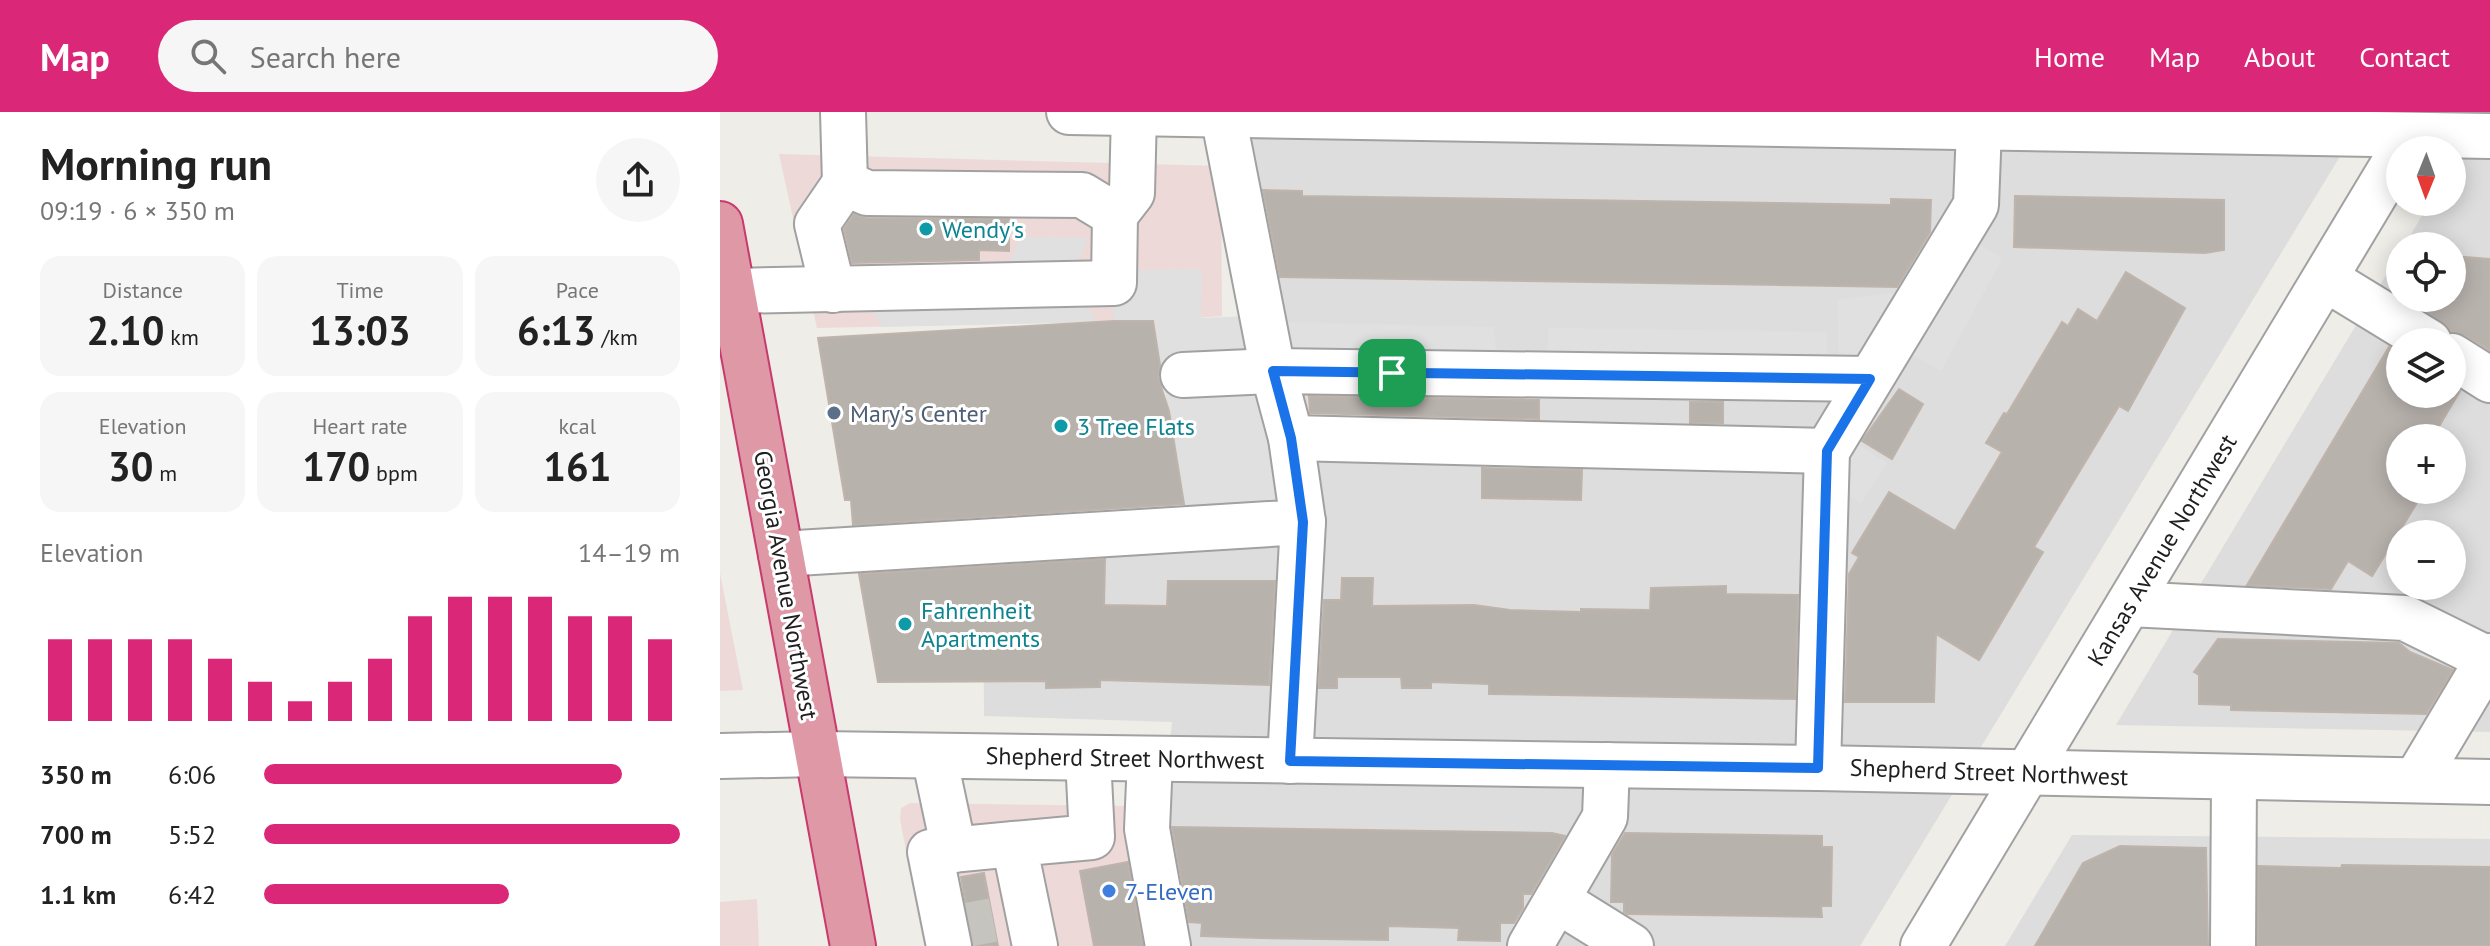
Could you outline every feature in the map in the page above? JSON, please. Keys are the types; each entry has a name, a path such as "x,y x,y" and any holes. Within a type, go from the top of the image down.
{"highway":[{"name":"Georgia Avenue Northwest","path":"720,224 853,946"}],"street":[{"path":"833,290 817,224 845,183 843,112"},
{"path":"1069,112 1887,120 1979,128 2135,121 2392,136"},
{"path":"732,291 1114,283 1115,215 1132,193 1134,113"},
{"path":"1210,114 1291,438 1303,522 1290,761"},
{"path":"1818,768 1827,451 1976,205 1979,128"},
{"path":"2466,136 2490,136"},
{"name":"Kansas Avenue Northwest","path":"1923,946 2386,176"},
{"path":"845,183 867,193 1082,195 1115,215"},
{"path":"2326,279 2406,328"},
{"path":"2466,365 2490,380"},
{"path":"1183,375 1273,371 1870,379"},
{"path":"1291,438 1827,451"},
{"path":"781,554 1303,522"},
{"path":"2129,604 2405,618 2489,658 2416,780"},
{"name":"Shepherd Street Northwest","path":"720,756 818,754 1818,768 2490,782"},
{"path":"934,756 954,850"},
{"path":"984,930 930,852 1092,837 1088,758"},
{"path":"1150,759 1147,829 1168,946"},
{"path":"1530,946 1605,817 1607,765"},
{"path":"2233,946 2234,778"},
{"path":"984,930 1014,844"},
{"path":"1557,900 1631,946"}],"shaded area":[{"path":"1225,112 2367,112 1860,946 1180,946 1160,841 1172,722 984,716 983,550 1319,520"},
{"path":"2484,112 2490,112 2490,732 2116,725 2386,275 2386,312 2466,312 2466,232 2412,232 2422,216 2466,216 2466,142"},
{"path":"779,154 1221,166 1222,316 1153,321 817,328"},
{"path":"1021,237 1088,238 1074,271 1202,269 1201,318 1249,316 1286,504 1186,512 1153,322 1114,321 1111,294 1084,295 1096,322 882,327 864,296 1006,270"},
{"path":"1969,239 2003,258 1941,371 1903,350"},
{"path":"1892,293 1905,297 1866,363 1839,364 1837,300"},
{"path":"1280,322 1493,327 1498,359 1284,354"},
{"path":"1548,328 1827,332 1828,364 1547,360"},
{"path":"1850,439 1887,463 1861,504 1836,487"},
{"path":"720,573 743,690 720,691"},
{"path":"910,803 1130,806 1155,946 924,946 900,819 901,808"},
{"path":"2072,835 2490,839 2490,946 2005,946"},
{"path":"757,899 759,946 720,946 720,902"}],"building":[{"path":"1263,190 1302,191 1302,196 1891,205 1891,199 1931,200 1930,232 1897,287 1280,277"},
{"path":"2015,196 2224,200 2224,250 2205,253 2014,247"},
{"name":"Wendy's","path":"854,214 867,218 1009,219 1009,251 979,250 979,260 852,263 844,229"},
{"path":"2466,257 2490,259 2490,350 2466,336 2466,328 2447,328 2427,312 2466,312"},
{"path":"2126,272 2185,308 2128,411 2119,406 2034,547 2043,552 1979,660 1936,634 1934,702 1845,702 1849,574 1859,557 1852,553 1889,492 1955,531 2002,452 1986,443 2062,322 2068,326 2078,309 2097,321"},
{"name":"3 Tree Flats","path":"1153,321 1160,365 1158,377 1169,411 1184,504 853,525 851,500 845,500 818,338"},
{"path":"2386,352 2386,408 2450,408 2440,424 2386,424 2386,504 2416,504 2406,520 2386,520 2386,553 2372,576 2348,561 2331,589 2247,585"},
{"path":"1899,389 1923,404 1892,459 1862,441"},
{"path":"1309,396 1539,400 1539,419 1310,413"},
{"path":"1690,402 1723,402 1723,423 1690,423"},
{"path":"1482,468 1582,470 1581,500 1482,498"},
{"path":"1105,559 1104,605 1167,606 1168,581 1275,581 1269,685 1100,680 1100,687 1046,688 1046,681 878,682 859,574"},
{"path":"1342,578 1373,578 1372,606 1474,605 1510,610 1581,612 1581,609 1650,610 1651,588 1726,586 1726,594 1798,595 1795,699 1489,694 1489,684 1431,682 1431,688 1402,688 1401,677 1337,677 1337,688 1319,688 1324,600 1341,600"},
{"path":"2218,639 2399,643 2410,652 2453,670 2426,714 2231,710 2231,705 2199,704 2199,675 2194,672"},
{"path":"1172,827 1552,833 1565,836 1531,894 1523,894 1523,908 1514,923 1500,923 1500,941 1458,940 1459,928 1388,926 1388,940 1260,938 1201,936 1202,923 1189,922"},
{"path":"1625,833 1822,836 1822,847 1832,847 1831,906 1821,906 1822,917 1627,914 1624,912 1624,902 1611,902 1612,855"},
{"path":"2120,846 2206,848 2208,946 2035,946 2083,863"},
{"name":"7-Eleven","path":"1128,862 1143,946 1094,946 1080,871"},
{"path":"2342,865 2490,867 2490,946 2258,946 2258,866 2341,868"},
{"path":"984,873 998,946 973,946 961,877"}],"tunnel":[{"path":"956,927 993,920"}],"place":[{"name":"Wendy's","path":"926,229"},
{"name":"Mary's Center","path":"834,413"},
{"name":"3 Tree Flats","path":"1061,426"},
{"name":"Fahrenheit Apartments","path":"905,624"},
{"name":"7-Eleven","path":"1109,891"}],"route":[{"path":"1273,371 1392,373 1870,379 1827,451 1818,768 1290,761 1303,522 1291,438 1273,371"}]}
